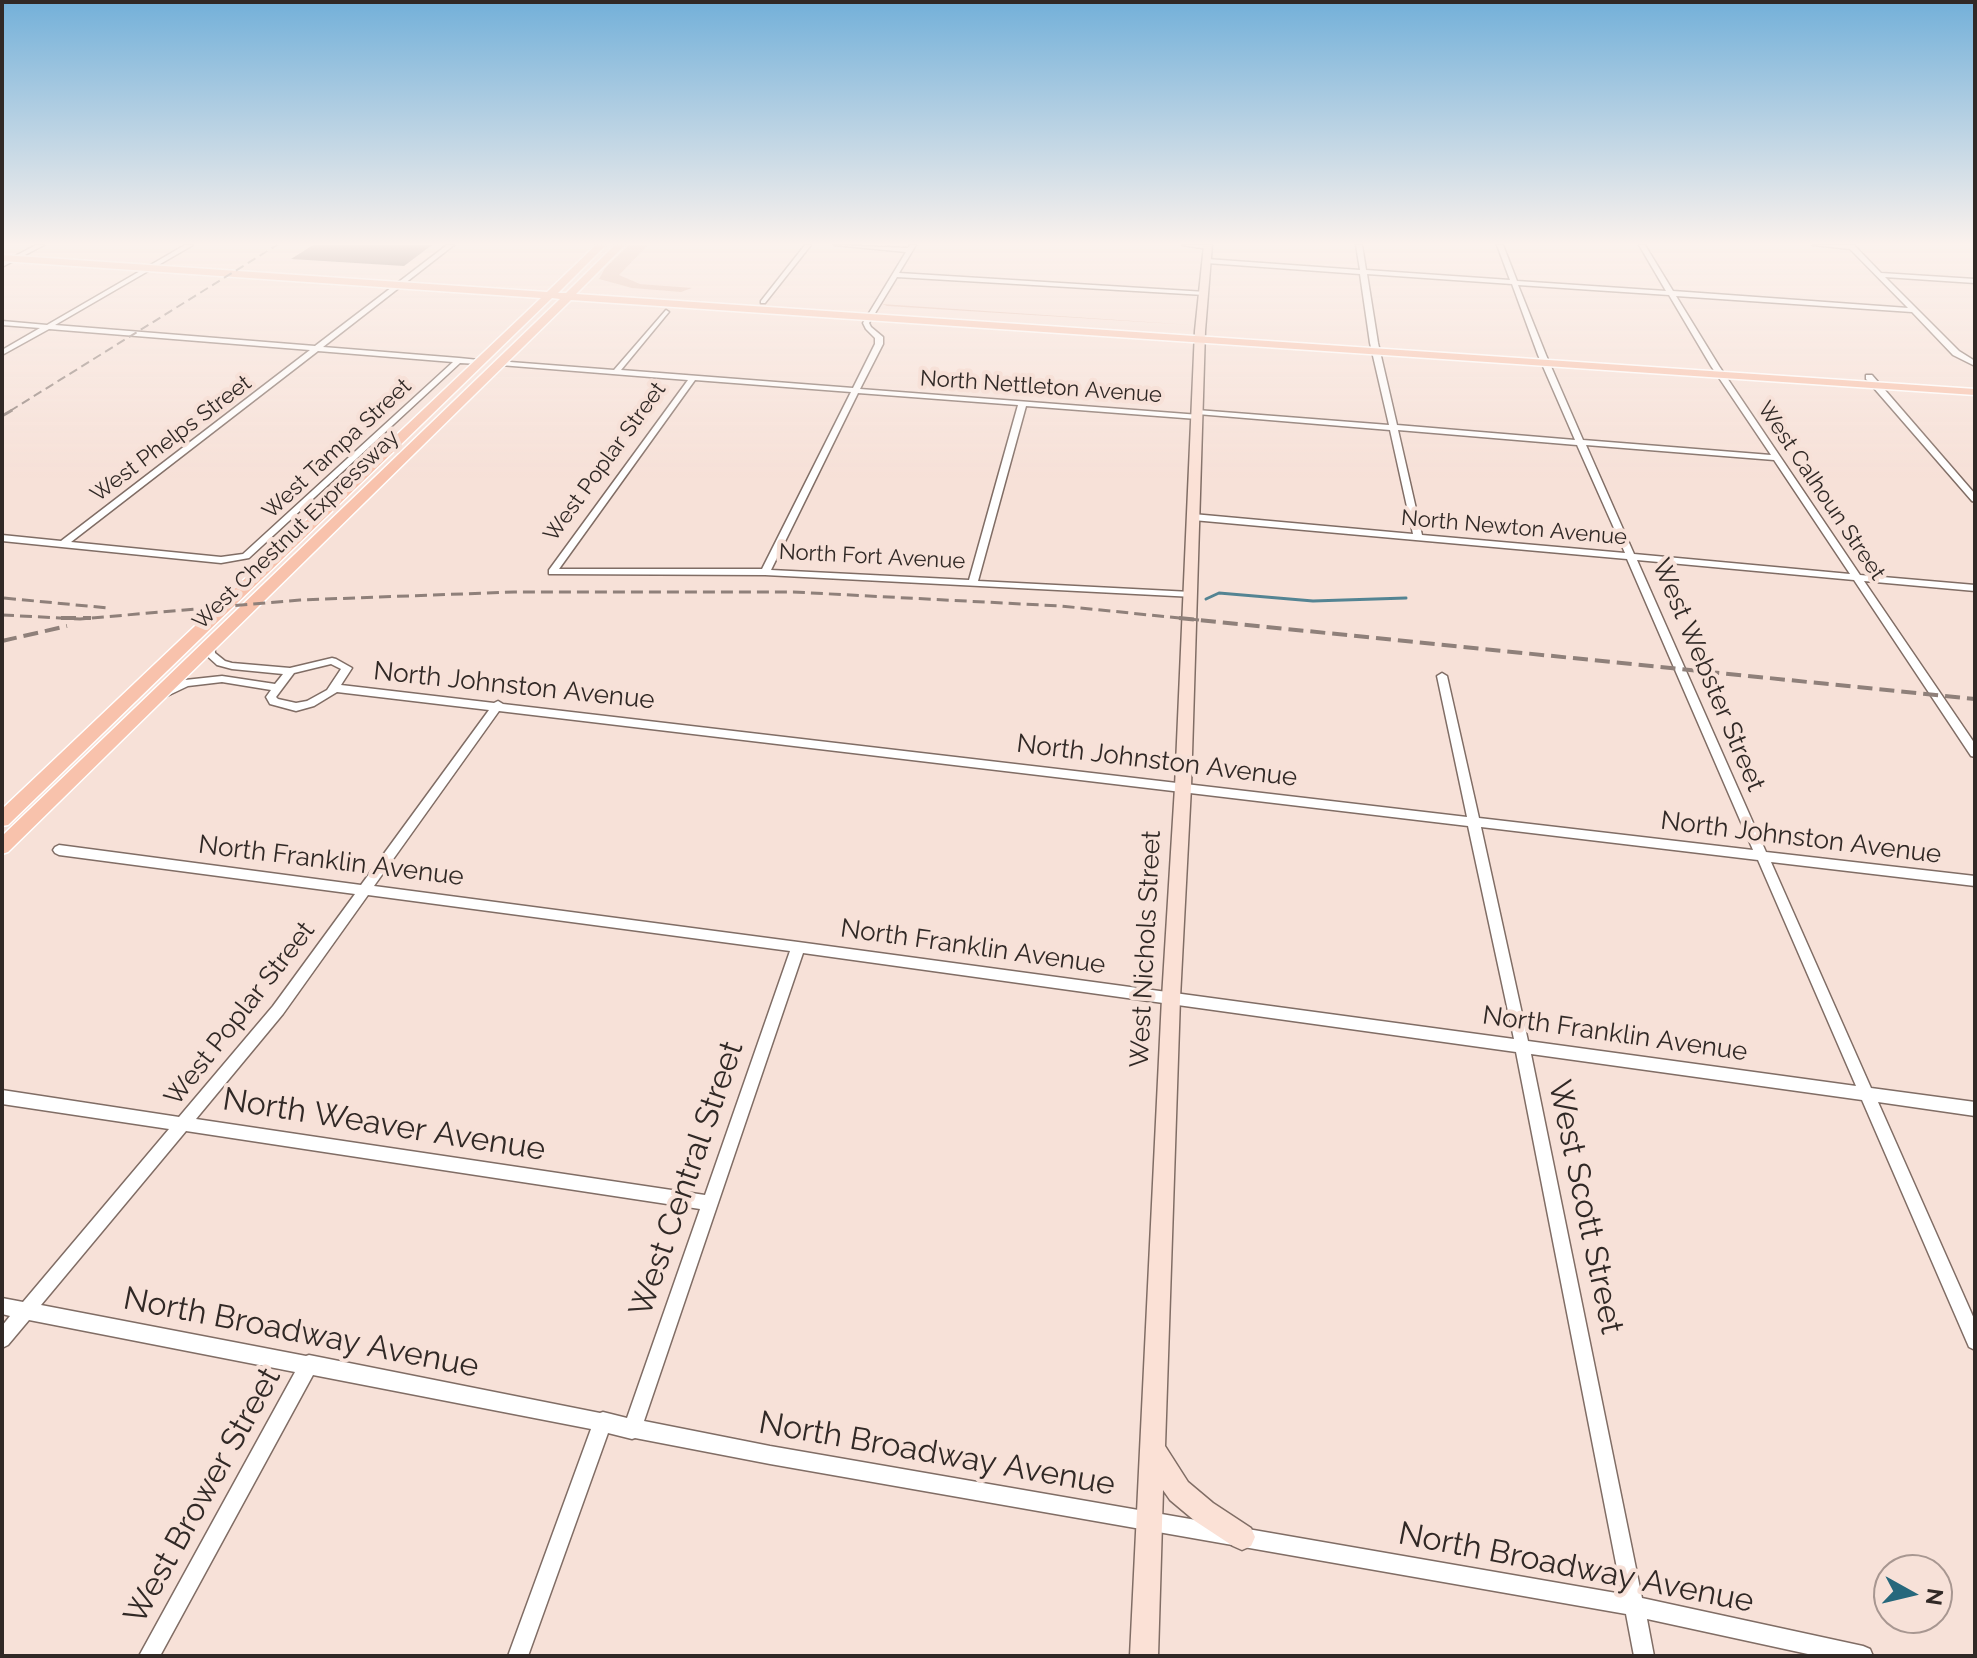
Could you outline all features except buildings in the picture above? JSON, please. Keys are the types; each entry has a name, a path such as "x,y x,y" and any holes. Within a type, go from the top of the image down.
{"main road":[{"name":"West Chestnut Expressway","path":"2,820 479,362 530,322"},
{"name":"West Chestnut Expressway","path":"2,847 500,363 533,322"},
{"path":"1019,322 1873,381 1975,385"},
{"path":"1873,381 1975,392"}],"street":[{"path":"2,353 55,322"},
{"name":"West Phelps Street","path":"64,543 351,322"},
{"path":"616,372 657,322"},
{"path":"765,572 880,340 867,327 868,322"},
{"name":"West Nichols Street","path":"1144,1656 1201,322"},
{"path":"1371,322 1418,537"},
{"name":"West Webster Street","path":"1530,322 1975,1341"},
{"name":"West Calhoun Street","path":"1689,322 1717,370 1975,753"},
{"path":"1925,322 1956,353 1975,364"},
{"path":"2,323 479,362"},
{"name":"West Tampa Street","path":"64,543 221,560 235,559 253,551 459,360"},
{"name":"North Nettleton Avenue","path":"500,363 1778,458"},
{"name":"West Poplar Street","path":"552,572 693,378"},
{"path":"1873,381 1975,499"},
{"path":"973,581 1023,403"},
{"name":"North Newton Avenue","path":"1193,517 1975,588"},
{"path":"4,539 64,543"},
{"name":"North Fort Avenue","path":"552,572 765,572 1191,595"},
{"name":"North Johnston Avenue","path":"210,644 210,654 221,663 290,671 332,661 347,668 324,697 296,707 274,702 271,697 276,687"},
{"path":"153,699 185,683 204,680 222,679 276,687 290,671"},
{"name":"West Scott Street","path":"1442,676 1522,1045 1644,1656"},
{"name":"North Johnston Avenue","path":"334,688 1975,881"},
{"name":"West Poplar Street","path":"2,1339 23,1310 278,1010 498,705"},
{"name":"North Franklin Avenue","path":"59,850 798,947 1975,1109"},
{"name":"West Central Street","path":"632,1430 798,947"},
{"name":"North Weaver Avenue","path":"2,1097 710,1203"},
{"name":"North Broadway Avenue","path":"2,1306 603,1421 632,1430 1634,1606 1863,1656"},
{"name":"West Brower Street","path":"149,1656 309,1364"},
{"path":"518,1656 603,1421"},
{"path":"1151,1441 1159,1463 1179,1491 1242,1537"}],"waterway":[{"path":"1206,599 1219,593 1313,601 1406,598"}],"railway":[{"path":"10,411 153,322"},
{"path":"2,416 14,409"},
{"path":"2,615 80,619 300,600 514,592 793,592 1061,606 1199,620"},
{"path":"4,598 108,608"},
{"path":"61,618 91,618"},
{"path":"1179,618 1975,699"},
{"path":"2,641 67,626"}]}
